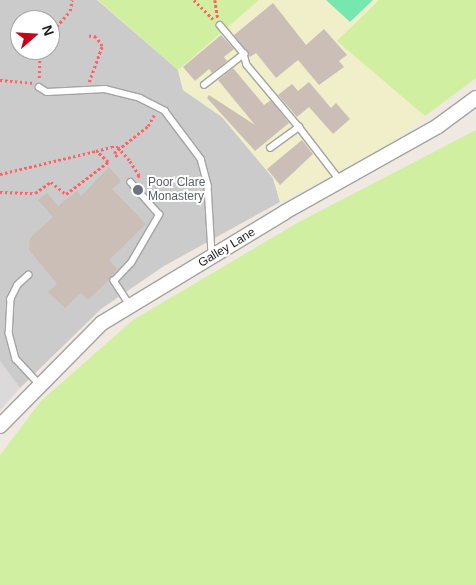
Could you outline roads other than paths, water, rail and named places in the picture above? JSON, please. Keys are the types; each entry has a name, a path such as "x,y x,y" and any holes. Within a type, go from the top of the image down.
{"street":[{"name":"Galley Lane","path":"0,426 102,323 438,126 476,98"}],"lane":[{"path":"220,25 244,54 247,65 299,127 341,182"},
{"path":"204,85 244,54"},
{"path":"40,87 47,92 87,88 105,89 140,98 156,107 183,132 201,160 208,186 212,257"},
{"path":"270,148 299,127"},
{"path":"130,306 114,281 131,263 159,215 131,182"},
{"path":"29,275 18,285 11,299 8,333 16,359 40,384"}],"place":[{"name":"Poor Clare Monastery","path":"138,190"}]}
